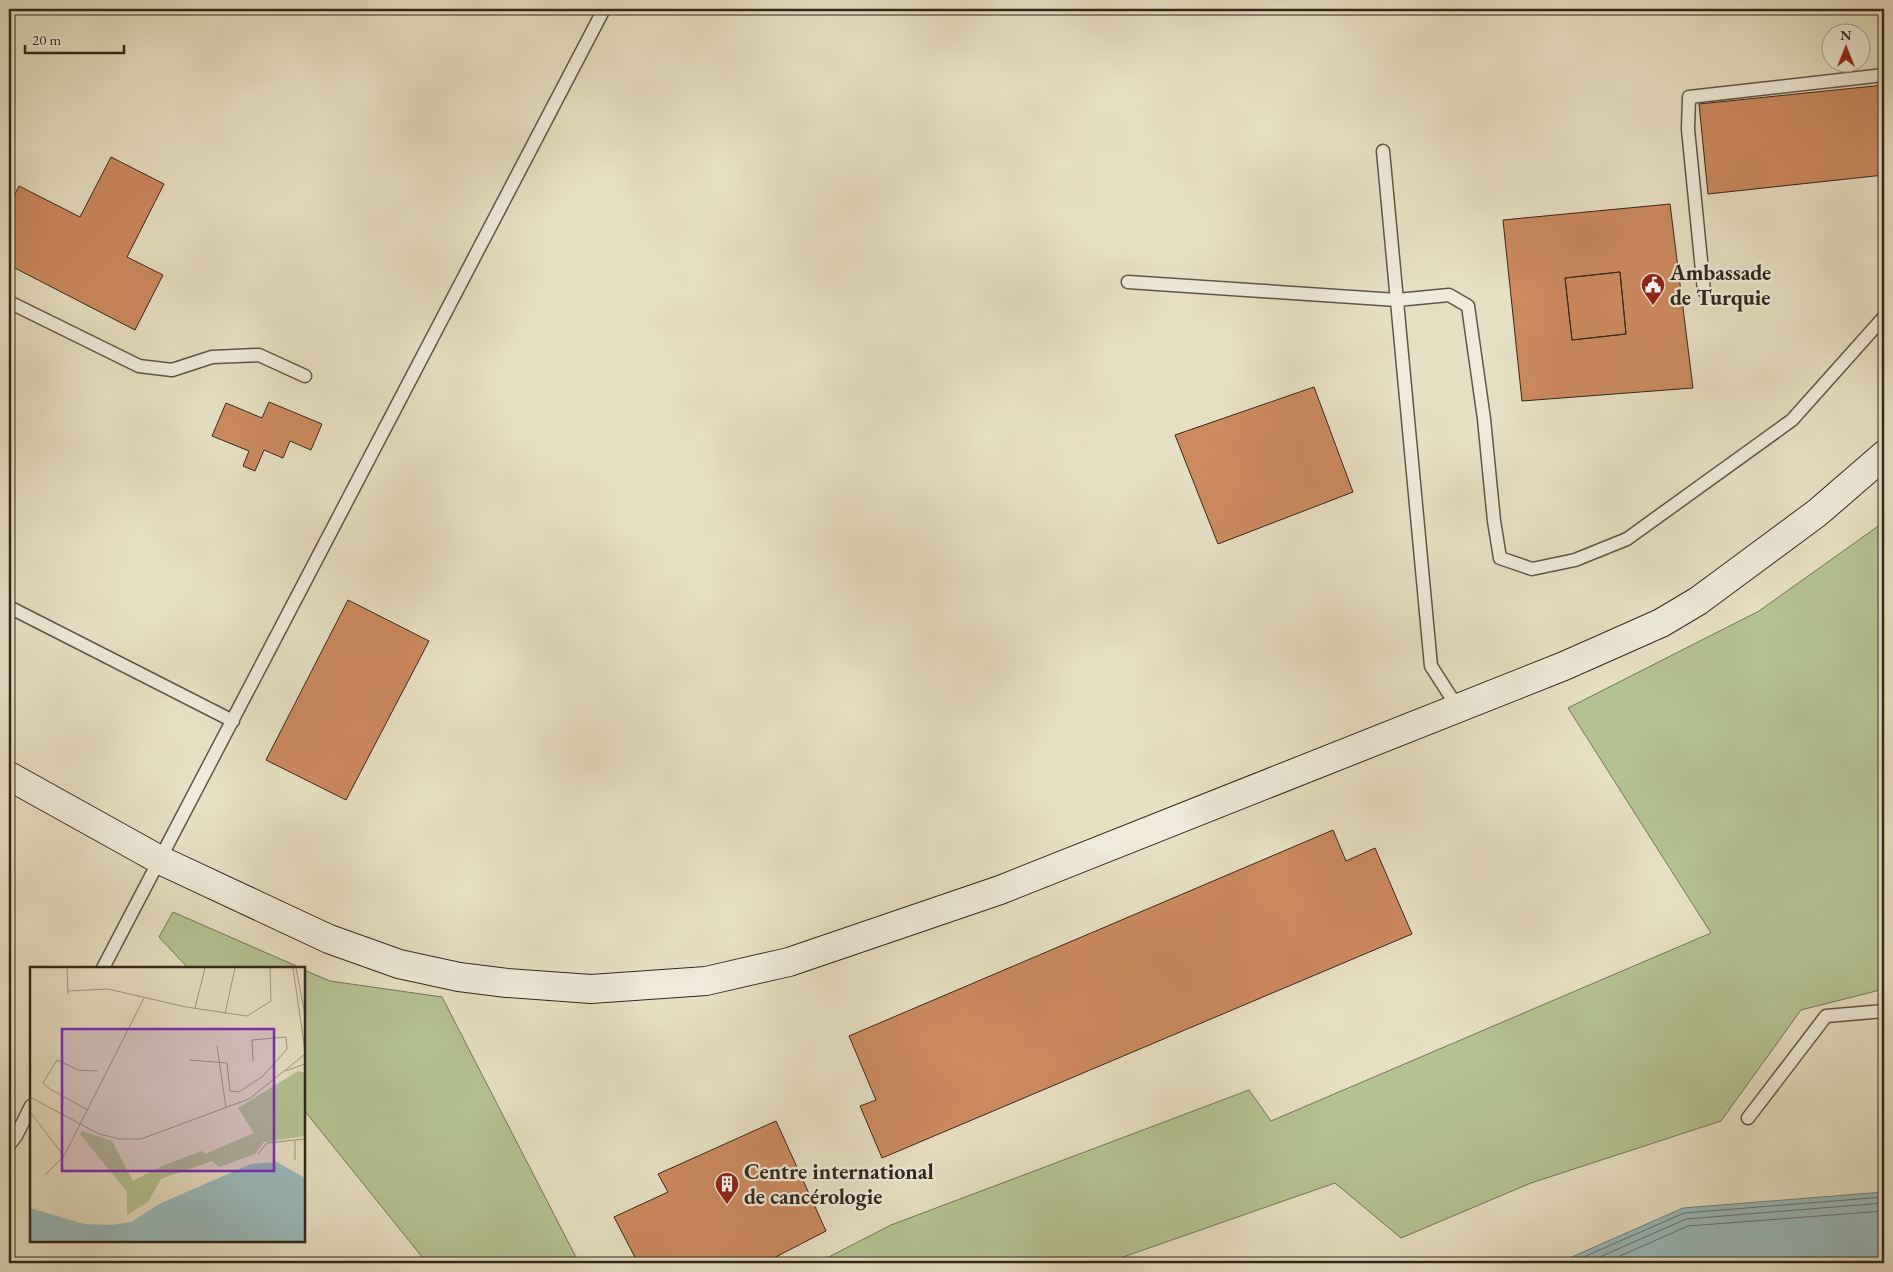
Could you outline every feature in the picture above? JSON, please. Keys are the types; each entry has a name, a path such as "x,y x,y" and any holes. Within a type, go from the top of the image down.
{"main road":[{"path":"9,776 160,860 329,940 399,964 460,977 506,983 591,989 706,981 789,962 1000,890 1564,666 1661,623 1698,601 1817,513 1884,455"}],"lane":[{"path":"104,967 604,9"},
{"path":"1704,291 1688,128 1689,97 1884,75"},
{"path":"1383,151 1431,666 1458,708"},
{"path":"1128,282 1397,300 1449,295 1468,306 1484,419 1494,521 1500,558 1532,569 1575,560 1627,539 1792,420 1884,318"},
{"path":"9,302 139,366 172,370 212,357 259,355 305,376"},
{"path":"9,607 233,721"},
{"path":"1748,1118 1826,1016 1884,1012"},
{"path":"11,1137 30,1108"}],"green space":[{"path":"1884,522 1884,989 1801,1010 1721,1121 1531,1183 1401,1238 1335,1183 1106,1263 817,1263 891,1225 1249,1090 1271,1121 1711,933 1568,708 1759,611"},
{"path":"173,912 299,967 187,967 159,937"},
{"path":"305,970 330,981 442,997 579,1263 427,1263 305,1111"}],"water":[{"path":"1884,1192 1884,1263 1558,1263 1683,1208"}],"building":[{"path":"1884,85 1884,175 1708,194 1699,104"},
{"path":"111,157 164,184 127,257 163,275 135,330 9,265 9,195 13,198 19,186 80,217"},
{"name":"Ambassade de Turquie","path":"1670,204 1693,388 1522,401 1503,220","holes":["1620,272 1626,334 1572,340 1565,278"]},
{"path":"1620,272 1626,334 1572,340 1565,278"},
{"path":"1314,387 1353,492 1218,544 1175,435"},
{"path":"269,402 322,424 311,450 290,441 283,458 264,450 255,471 243,466 249,451 212,436 226,403 262,418"},
{"path":"348,600 429,641 346,800 266,760"},
{"path":"1333,830 1346,861 1375,848 1412,934 882,1158 860,1106 876,1100 849,1036"},
{"name":"Centre international de cancérologie","path":"776,1121 826,1231 764,1263 638,1263 614,1217 668,1192 658,1174"}],"place":[{"name":"Ambassade de Turquie","path":"1653,306"},
{"name":"Centre international de cancérologie","path":"727,1205"}]}
